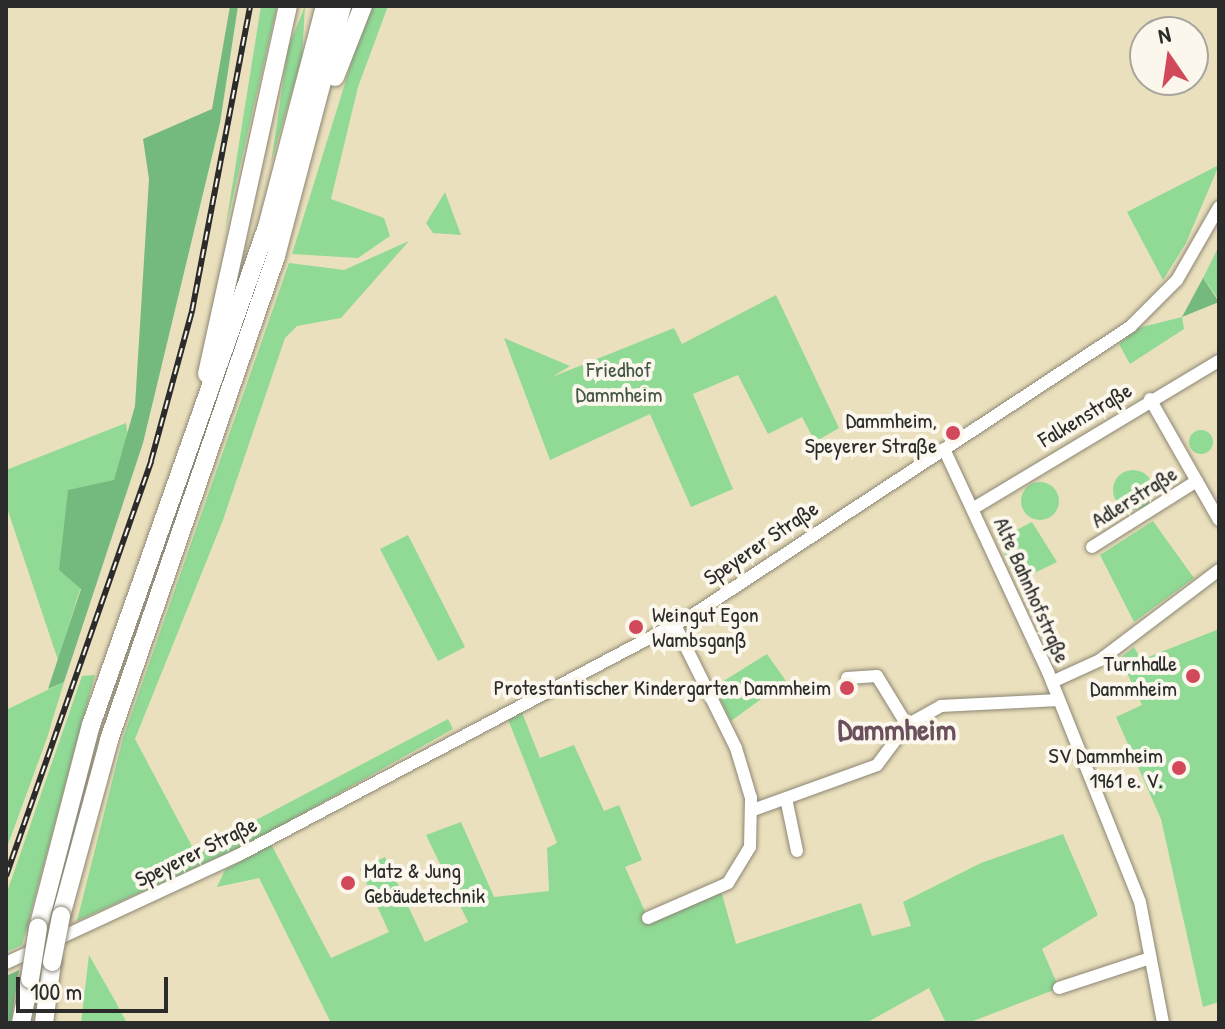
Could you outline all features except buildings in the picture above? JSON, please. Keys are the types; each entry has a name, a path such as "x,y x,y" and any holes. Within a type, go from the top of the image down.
{"highway":[{"path":"184,472 288,6"},
{"path":"24,1023 38,928 91,725 184,472 267,227 325,6"},
{"path":"299,178 342,6"},
{"path":"44,1023 52,962 82,824 299,178 363,6"}],"street":[{"name":"Speyerer Straße","path":"6,963 239,855 675,625 1144,316 1183,272 1219,207"},
{"name":"Falkenstraße","path":"974,508 1150,399 1219,361"},
{"name":"Adlerstraße","path":"1150,399 1219,520"},
{"name":"Alte Bahnhofstraße","path":"944,449 974,508 1052,682 1140,902 1163,1023"},
{"name":"Adlerstraße","path":"1092,547 1197,481"},
{"path":"1052,682 1100,660 1219,570"},
{"path":"648,918 735,877 749,858 753,810 731,736 675,625"},
{"path":"847,678 877,676 907,725"},
{"path":"753,810 787,803 877,765 907,725 961,701 1058,700"},
{"path":"787,803 797,851"},
{"path":"1059,988 1150,958"}],"green space":[{"path":"230,6 238,6 220,123 143,443 64,682 48,689 81,589 59,570 68,490 114,480 135,406 149,179 143,139 212,109"},
{"path":"261,6 277,6 225,231"},
{"path":"305,6 302,57 271,163 288,48"},
{"path":"369,6 388,6 358,87 331,199 384,218 390,236 358,258 292,254"},
{"path":"1219,165 1186,243 1163,280 1127,212"},
{"path":"445,192 461,235 433,233 426,223"},
{"path":"409,241 341,318 297,326 285,338 223,520 135,739 195,852 448,719 453,729 254,841 77,921 123,738 289,263 344,270"},
{"path":"1219,246 1219,300 1203,278"},
{"path":"1203,278 1219,302 1182,317"},
{"name":"Friedhof Dammheim","path":"776,295 839,428 815,442 802,417 768,434 738,375 693,394 733,489 691,507 650,414 550,460 504,338 570,366 552,377 674,328 682,344"},
{"path":"1182,317 1184,329 1130,364 1119,344 1138,328"},
{"path":"126,423 128,436 58,660 6,505 6,470"},
{"path":"1201,430 1210,433 1213,442 1210,451 1201,454 1192,451 1189,442 1192,433"},
{"path":"1133,470 1147,476 1153,490 1147,504 1133,510 1119,504 1113,490 1119,476"},
{"path":"1040,482 1053,488 1059,501 1053,514 1040,520 1027,514 1021,501 1027,488"},
{"path":"1153,521 1194,578 1134,622 1100,555"},
{"path":"1032,522 1057,562 1016,582 999,539"},
{"path":"408,535 465,647 438,661 380,549"},
{"name":"SV Dammheim 1961 e. V.","path":"1219,629 1219,1002 1203,1007 1161,819 1116,717 1142,705 1120,658 1134,647 1141,660"},
{"path":"767,654 786,681 731,721 714,687"},
{"path":"95,675 22,945 6,952 6,895 82,676"},
{"path":"64,682 47,738 6,850 6,710"},
{"path":"521,710 540,758 574,745 604,811 619,805 642,860 625,867 648,918 720,887 736,944 861,903 872,936 911,926 903,902 981,863 1063,834 1098,915 1042,949 1059,988 968,1023 946,1023 929,988 866,1023 331,1023 259,878 217,887 225,870 271,844 331,958 389,932 360,869 385,857 425,942 468,922 426,835 461,822 494,897 549,891 547,848 557,843 507,717"},
{"path":"89,955 114,999 127,1023 81,1023"},
{"path":"19,970 11,1023 6,1023 6,976"}],"railway":[{"path":"6,876 151,461 192,311 250,6"}],"place":[{"name":"Dammheim, Speyerer Straße","path":"953,433"},
{"name":"Weingut Egon Wambsganß","path":"636,627"},
{"name":"Turnhalle Dammheim","path":"1193,676"},
{"name":"Protestantischer Kindergarten Dammheim","path":"847,688"},
{"name":"SV Dammheim 1961 e. V.","path":"1179,768"},
{"name":"Matz & Jung Gebäudetechnik","path":"348,883"}],"district":[{"name":"Dammheim","path":"897,729"}]}
